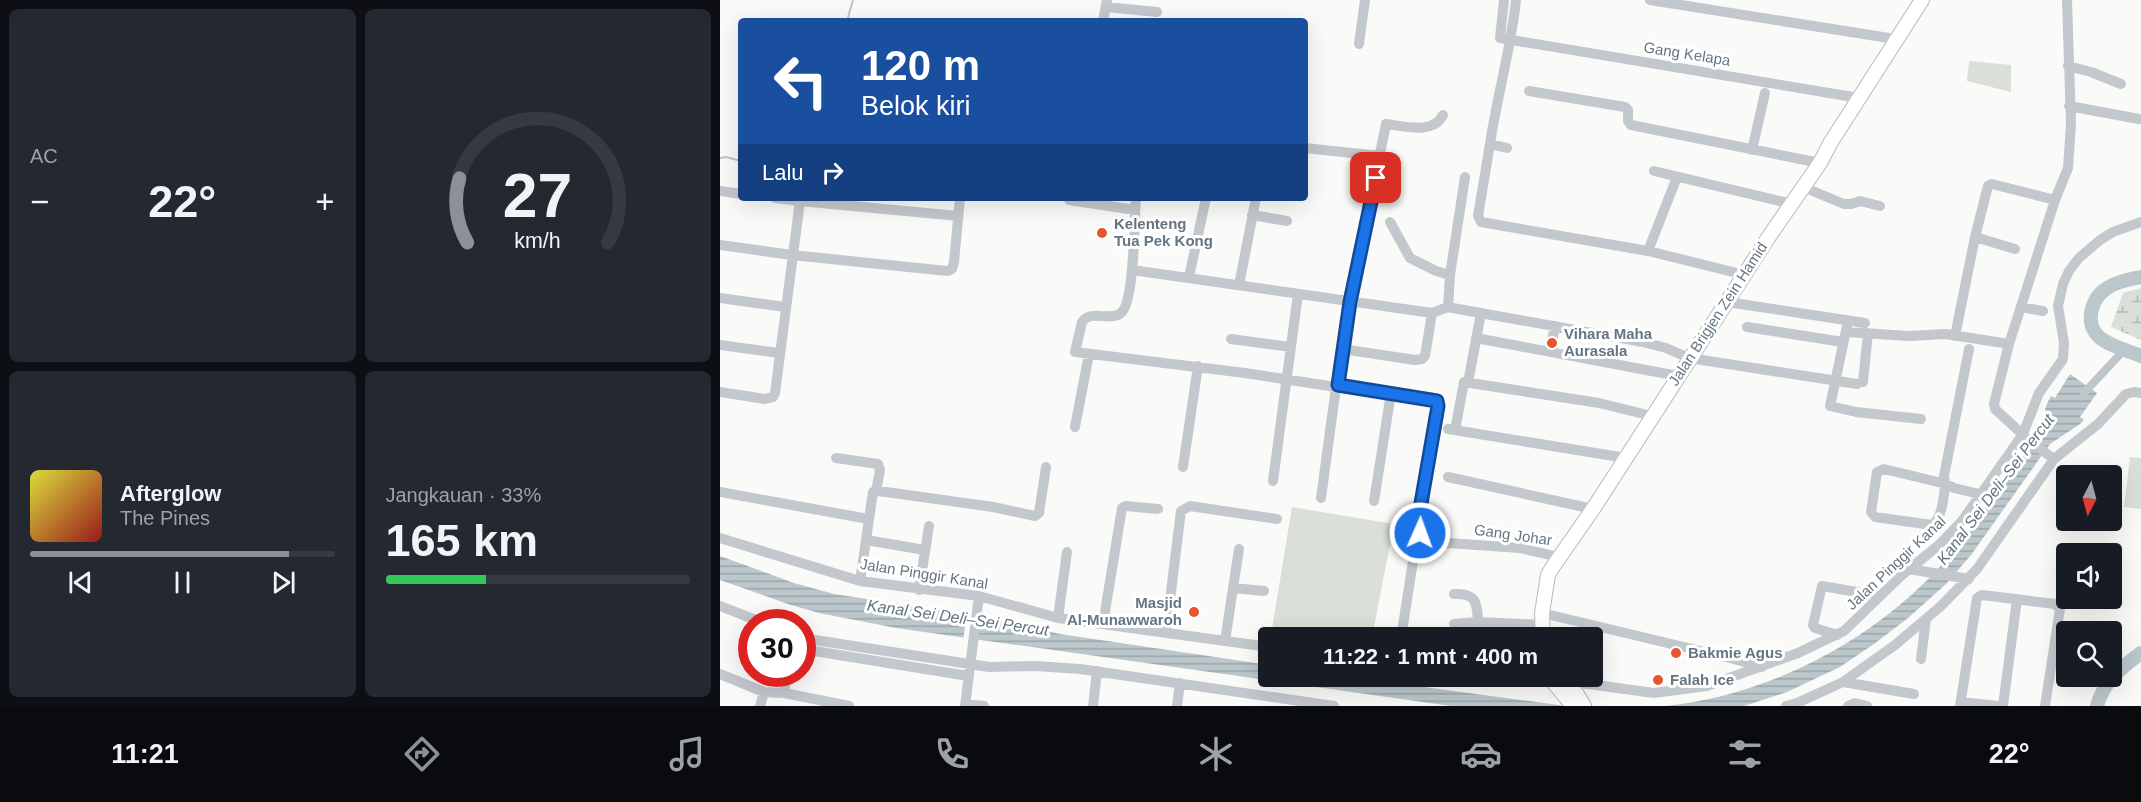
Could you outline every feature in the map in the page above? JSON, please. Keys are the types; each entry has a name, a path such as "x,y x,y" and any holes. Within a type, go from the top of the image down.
{"main road":[{"name":"Jalan Brigjen Zein Hamid","path":"1543,625 1548,575 1558,557 1593,509 1689,358 1820,163 1922,0"},
{"path":"1562,687 1584,706"}],"street":[{"path":"1359,44 1365,0"},
{"path":"1504,0 1500,38 1511,40"},
{"path":"1516,0 1511,40 1495,112 1479,220 1488,224 1648,251 1745,275"},
{"path":"1650,0 1896,39"},
{"path":"2051,457 1995,409 1994,404 2009,344 2055,200 2068,168 2071,141 2067,0"},
{"path":"1104,18 1106,3 1157,12"},
{"name":"Gang Kelapa","path":"1511,40 1859,98"},
{"path":"2068,66 2121,84"},
{"path":"1530,91 1625,108 1628,110 1628,121 1631,124 1820,163"},
{"path":"1752,150 1765,93"},
{"path":"2069,106 2139,119"},
{"path":"1321,498 1350,302 1386,124 1414,128 1431,126 1440,122 1443,115"},
{"path":"1490,144 1507,148"},
{"path":"1308,148 1380,156"},
{"path":"1654,171 1792,204"},
{"path":"1448,307 1450,275 1465,177"},
{"path":"1648,251 1677,177"},
{"path":"1955,336 1988,186 1992,184 2055,200"},
{"path":"1803,187 1844,204 1860,201 1880,206"},
{"path":"720,191 738,194"},
{"path":"720,392 765,399 773,397 800,201 958,216"},
{"path":"720,244 792,255 947,271 952,269 954,262 960,201"},
{"path":"1076,201 1135,210"},
{"path":"1136,201 1132,270 1126,305 1122,312 1113,316 1089,316 1082,322 1075,352 1198,366 1459,403"},
{"path":"1189,278 1205,201"},
{"path":"1239,285 1255,201"},
{"path":"1252,215 1287,221"},
{"path":"1390,222 1410,258 1450,275"},
{"name":"Jalan Pinggir Kanal","path":"1562,687 1654,693 1707,686 1762,667 1837,635 1854,622 1952,532 1981,492 2027,438 2038,393 2063,359 2064,343 2058,306 2063,284 2069,271 2079,258 2100,240 2113,232 2141,222"},
{"path":"1976,237 2015,249"},
{"path":"1132,270 1432,313 1448,307 1653,344 1689,358 1834,381 1860,383 1867,328"},
{"path":"1273,481 1298,294"},
{"path":"720,298 785,307"},
{"path":"1727,302 1846,332"},
{"path":"2021,307 2043,311"},
{"path":"1342,349 1415,360 1422,359 1425,356 1432,313"},
{"path":"1468,383 1481,313"},
{"path":"1550,351 1555,326"},
{"path":"1747,327 1846,332 1867,328 1955,336 2009,344"},
{"path":"1846,332 1829,404 1832,408 1921,420"},
{"path":"1476,338 1678,376"},
{"path":"1231,339 1291,347"},
{"path":"720,345 779,353"},
{"path":"1969,349 1944,476 1948,485 1938,520 1932,525 1872,515 1877,472 1881,470 1948,485 1954,488 1981,492"},
{"path":"1075,427 1089,354"},
{"path":"1183,467 1198,366"},
{"path":"1626,458 1451,430 1462,383 1599,404 1652,416"},
{"path":"1374,501 1391,393"},
{"path":"1786,706 1843,682 1899,643 1967,578 2051,457 2098,423 2126,394 2141,393"},
{"path":"1403,627 1416,542 1425,540 1420,533 1419,514 1437,401"},
{"path":"836,458 878,465 880,468 876,490 872,495 860,581"},
{"path":"876,490 993,507 1035,516 1040,513 1046,467"},
{"path":"1448,477 1593,509"},
{"path":"720,492 863,518"},
{"path":"1103,624 1122,508 1126,506 1158,509"},
{"path":"1166,632 1181,511 1190,506 1278,519"},
{"path":"919,590 929,526"},
{"name":"Jalan Pinggir Kanal","path":"720,538 860,581 978,600 1058,618 1258,646"},
{"path":"866,540 925,550"},
{"name":"Gang Johar","path":"1425,540 1520,548 1558,557"},
{"path":"1225,641 1239,549"},
{"path":"1058,618 1067,552"},
{"path":"1913,570 1967,578"},
{"path":"1837,635 1815,628 1813,625 1822,586 1880,596"},
{"path":"1233,588 1264,591"},
{"path":"1454,594 1470,595 1474,599 1478,622"},
{"path":"2018,599 2000,706 1961,704 1977,598 1982,595 2018,599 2055,604 2060,609 2045,706"},
{"path":"978,600 965,705 984,706"},
{"path":"720,606 738,613"},
{"path":"1921,659 1926,619"},
{"path":"1454,624 1478,622 1543,625 1734,659 1762,667"},
{"path":"816,640 970,662 989,667 1035,666 1097,671 1334,706"},
{"path":"1899,643 1923,645"},
{"path":"816,651 968,676"},
{"path":"1093,706 1097,671"},
{"path":"720,674 764,692 784,693 802,702 849,706"},
{"path":"1843,682 1914,694"},
{"path":"1177,706 1180,683"},
{"path":"784,693 785,687"},
{"path":"760,706 764,692"},
{"path":"1848,706 1855,704 1867,706"}],"green space":[{"path":"1969,61 2011,65 2011,92 1967,81"},
{"path":"2141,288 2141,340 2111,327 2123,293"},
{"path":"2130,457 2141,458 2141,509 2124,507"},
{"path":"1292,507 1394,524 1374,627 1272,627"}],"water":[{"path":"2070,374 2097,393 2080,417 2084,420 2050,444 1971,555 1946,584 1908,618 1840,667 1787,692 1744,706 1665,706 1704,700 1743,690 1781,676 1819,659 1888,615 1918,589 1959,544 2027,449 2051,396 2055,398"},
{"path":"720,556 794,583 834,594 991,618 1060,634 1258,663 1258,679 896,628 819,613 816,612 816,609 805,609 788,604 720,580"},
{"path":"1316,687 1424,687 1566,706 1451,706"}],"pier":[{"path":"967,612 981,614 977,642 963,641"}],"waterway":[{"path":"848,18 853,0"},
{"path":"720,158 738,160"},
{"path":"2141,277 2116,283 2103,291 2094,303 2091,316 2091,323 2098,336 2112,345 2141,356"},
{"name":"Kanal Sei Deli–Sei Percut","path":"2084,393 2125,349"},
{"path":"2097,706 2109,682 2141,653"}],"place":[{"name":"Kelenteng Tua Pek Kong","path":"1102,233"},
{"name":"Vihara Maha Aurasala","path":"1552,343"},
{"name":"Masjid Al-Munawwaroh","path":"1194,612"},
{"name":"Bakmie Agus","path":"1676,653"},
{"name":"Falah Ice","path":"1658,680"}],"route":[{"path":"1376,178 1350,302 1338,385 1437,401 1419,514 1420,533"}]}
